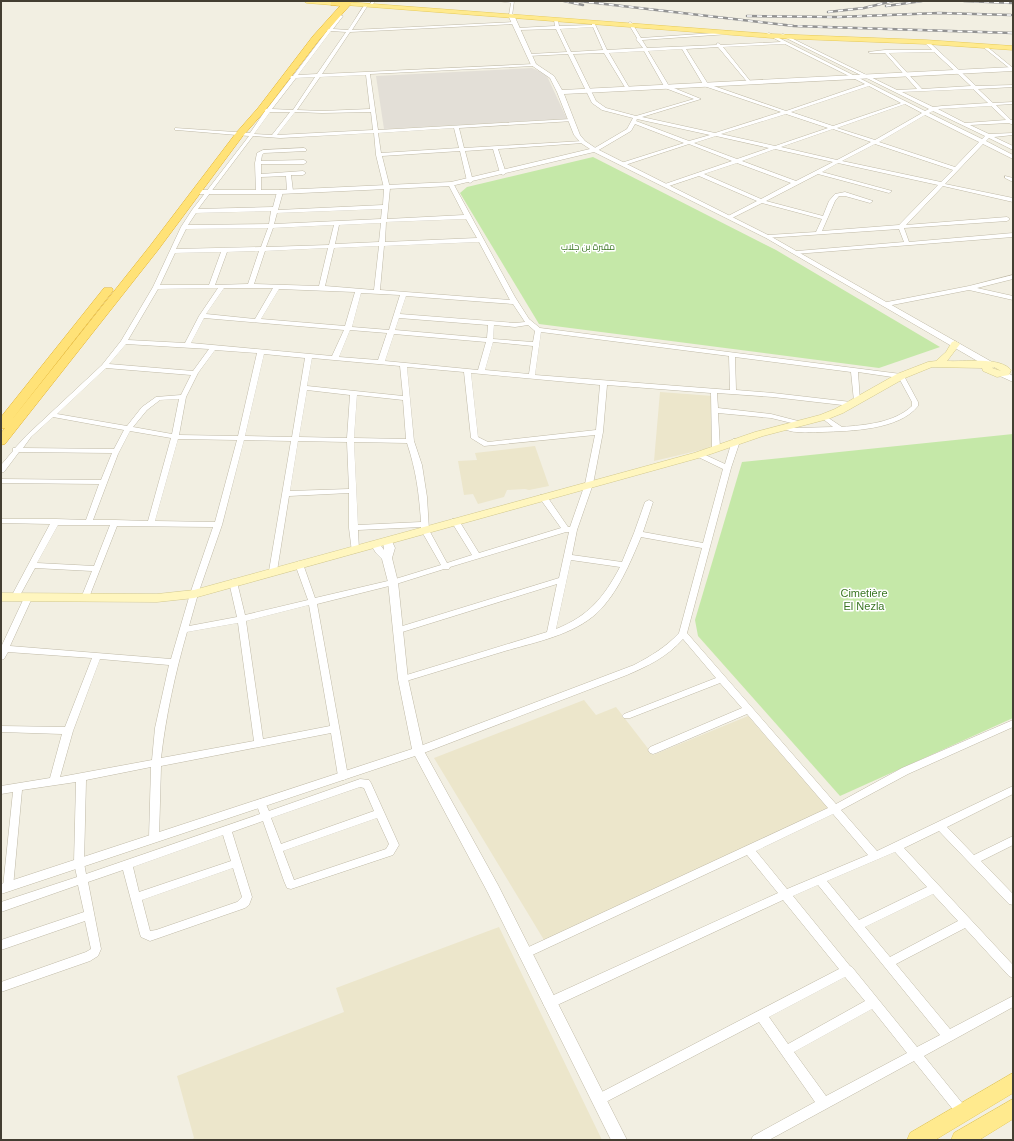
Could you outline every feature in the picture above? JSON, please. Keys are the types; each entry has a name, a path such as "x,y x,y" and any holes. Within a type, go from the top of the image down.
{"highway":[{"path":"1,425 236,135 334,5 347,3"},
{"path":"1,441 198,192 236,135 265,110 327,30 334,5"}],"main road":[{"path":"307,1 334,5"},
{"path":"347,3 370,3 556,24 630,24 710,33 770,35"},
{"path":"513,18 630,24 770,35 784,38 926,42 1013,47"},
{"path":"784,38 930,40 1013,47"},
{"path":"940,363 950,353 955,344"},
{"path":"1,597 157,598 194,594 299,564 376,545 424,527 455,521 698,455 736,441 800,422 824,417 854,403 900,376 927,367 931,364 940,363 989,367"},
{"path":"927,367 946,370 989,367 995,364 1007,370"},
{"path":"917,1140 1013,1082"},
{"path":"961,1140 1013,1108"}],"street":[{"path":"499,1 513,2 513,18 530,56 534,64 550,75 560,92 575,132 583,142 595,150 730,217 797,253 955,344 989,367"},
{"path":"280,174 279,143 294,112 349,31 370,3"},
{"path":"327,30 349,31 513,18"},
{"path":"518,29 556,24 588,91 598,106 635,120 652,129 796,183"},
{"path":"594,24 606,52 628,89"},
{"path":"629,130 635,120 698,99 667,87 630,24"},
{"path":"638,39 710,33 748,83"},
{"path":"530,56 720,47 784,38 1013,148"},
{"path":"784,38 851,77 1013,157"},
{"path":"926,42 973,88 1012,122"},
{"path":"985,46 1012,69"},
{"path":"683,48 706,85 955,169"},
{"path":"870,52 935,51"},
{"path":"885,52 921,90"},
{"path":"290,77 534,64"},
{"path":"560,92 1012,69"},
{"path":"368,74 376,131 387,188 383,220 378,292"},
{"path":"623,164 714,134 786,113 868,85"},
{"path":"897,92 1013,86"},
{"path":"667,185 904,103"},
{"path":"730,217 875,142 932,109 1013,103"},
{"path":"1,469 16,450 104,366 124,342 175,251 184,227 194,211 252,136 252,132 265,110 294,112 373,110"},
{"path":"258,192 258,164 261,153 279,143 376,131 571,120"},
{"path":"635,120 714,134 836,162 988,193 1013,200"},
{"path":"963,124 1012,122"},
{"path":"456,127 470,181"},
{"path":"177,129 252,136 304,150"},
{"path":"198,192 280,192 451,184 470,181 595,150 629,130 652,129"},
{"path":"901,227 940,184 983,143 988,136 1013,134"},
{"path":"380,155 583,142"},
{"path":"495,148 503,173"},
{"path":"258,164 304,162"},
{"path":"259,176 303,172"},
{"path":"817,172 889,191"},
{"path":"288,174 290,191"},
{"path":"700,174 771,204 825,218"},
{"path":"1007,177 1013,180"},
{"path":"451,184 467,217 516,302 529,323 538,330 900,376 915,402 915,406 912,410 898,418 874,425 840,429 796,430 784,427"},
{"path":"250,286 271,226 280,192"},
{"path":"819,232 832,201 839,194 870,201"},
{"path":"194,211 274,211 385,207"},
{"path":"184,227 271,226 467,217"},
{"path":"768,237 1007,219"},
{"path":"322,288 337,223"},
{"path":"901,227 907,243"},
{"path":"797,253 1013,235"},
{"path":"175,251 480,240"},
{"path":"211,286 225,250"},
{"path":"887,304 1013,278"},
{"path":"187,345 202,316 222,286"},
{"path":"156,287 277,286 359,290 516,302"},
{"path":"257,321 277,286"},
{"path":"969,288 1013,298"},
{"path":"336,358 348,328 359,290"},
{"path":"382,362 404,294"},
{"path":"202,316 536,344"},
{"path":"397,316 491,324 515,325 529,323"},
{"path":"481,372 490,340 491,324"},
{"path":"532,376 538,330"},
{"path":"124,342 214,347 481,372 854,403 854,370"},
{"path":"151,523 175,437 183,397 195,372 214,347"},
{"path":"154,838 156,762 160,728 174,662 194,594 218,525 242,439 261,352"},
{"path":"732,354 733,392"},
{"path":"273,571 309,356"},
{"path":"403,364 410,441 418,465 423,497 424,527 446,567"},
{"path":"104,366 195,372"},
{"path":"467,370 476,438 480,442 486,444 599,432"},
{"path":"1007,370 1013,380"},
{"path":"551,634 567,557 569,530 589,484 599,432 604,382"},
{"path":"303,388 405,398"},
{"path":"714,391 716,448"},
{"path":"354,393 350,440 355,550"},
{"path":"89,522 116,451 127,428 158,398 183,397"},
{"path":"714,410 771,416 800,422"},
{"path":"51,415 175,437 410,441"},
{"path":"824,417 840,429"},
{"path":"18,788 4,888 418,751 535,708 646,663 665,653 674,646 683,634 727,468 736,441"},
{"path":"16,450 116,451"},
{"path":"698,455 727,468"},
{"path":"1,481 104,482"},
{"path":"286,494 352,491"},
{"path":"544,497 569,530"},
{"path":"403,679 551,634 583,620 599,606 612,590 639,534 649,502"},
{"path":"1,521 218,525"},
{"path":"15,597 56,521"},
{"path":"455,521 477,557"},
{"path":"85,598 115,522"},
{"path":"353,528 424,527"},
{"path":"183,630 242,618 393,582 569,530"},
{"path":"639,534 706,546"},
{"path":"388,541 390,548 387,558 393,582 403,679 418,751 459,825 619,1140"},
{"path":"376,545 379,551 387,558"},
{"path":"567,557 624,565"},
{"path":"299,564 312,601 343,776"},
{"path":"32,565 97,569"},
{"path":"399,630 562,580"},
{"path":"233,582 242,618 259,743"},
{"path":"1,657 3,649 28,598"},
{"path":"683,634 875,856"},
{"path":"3,649 174,662"},
{"path":"54,781 68,731 97,656"},
{"path":"627,716 722,679"},
{"path":"653,750 749,709"},
{"path":"524,954 835,809 905,771 1013,723"},
{"path":"1,729 68,731"},
{"path":"1,790 81,777 334,729"},
{"path":"1,987 90,956 96,949 80,863 81,777"},
{"path":"1,907 82,880 266,816 360,784 366,783 394,845 389,852 296,885 291,885 277,849 266,816 261,803"},
{"path":"549,1003 786,894 897,847 939,825 1013,790"},
{"path":"277,849 380,813"},
{"path":"939,825 1013,900"},
{"path":"127,864 145,934 150,936 156,935 241,905 245,902 247,897 226,830"},
{"path":"973,860 1013,840"},
{"path":"897,847 1013,973"},
{"path":"749,850 963,1113"},
{"path":"136,898 236,864"},
{"path":"820,880 948,1036"},
{"path":"858,926 935,888"},
{"path":"1,945 89,915"},
{"path":"888,963 966,922"},
{"path":"598,1100 848,970"},
{"path":"757,1140 1013,1001"},
{"path":"786,1051 874,1002"},
{"path":"761,1015 824,1104"}],"shaded area":[{"path":"532,68 546,74 567,119 384,129 376,76"},
{"path":"660,392 713,396 713,445 705,449 654,461"},
{"path":"535,446 549,486 529,490 507,490 504,497 478,504 473,494 464,495 458,461 477,460 475,453"},
{"path":"584,700 596,715 616,707 653,755 748,716 830,810 544,940 434,758"},
{"path":"499,927 602,1140 191,1140 194,1138 177,1076 344,1012 336,988"}],"green space":[{"name":"مقبرة بن جلاب","path":"593,157 776,250 940,347 879,368 539,324 460,193 467,187"},
{"name":"Cimetière El Nezla","path":"1013,434 1013,718 840,796 698,636 695,620 742,462"}],"railway":[{"path":"564,1 583,5"},
{"path":"579,1 794,26 1013,33"},
{"path":"828,12 864,8 893,1"},
{"path":"886,6 922,1"},
{"path":"964,1 1013,3"},
{"path":"747,16 838,17 939,13 1011,15"}]}
